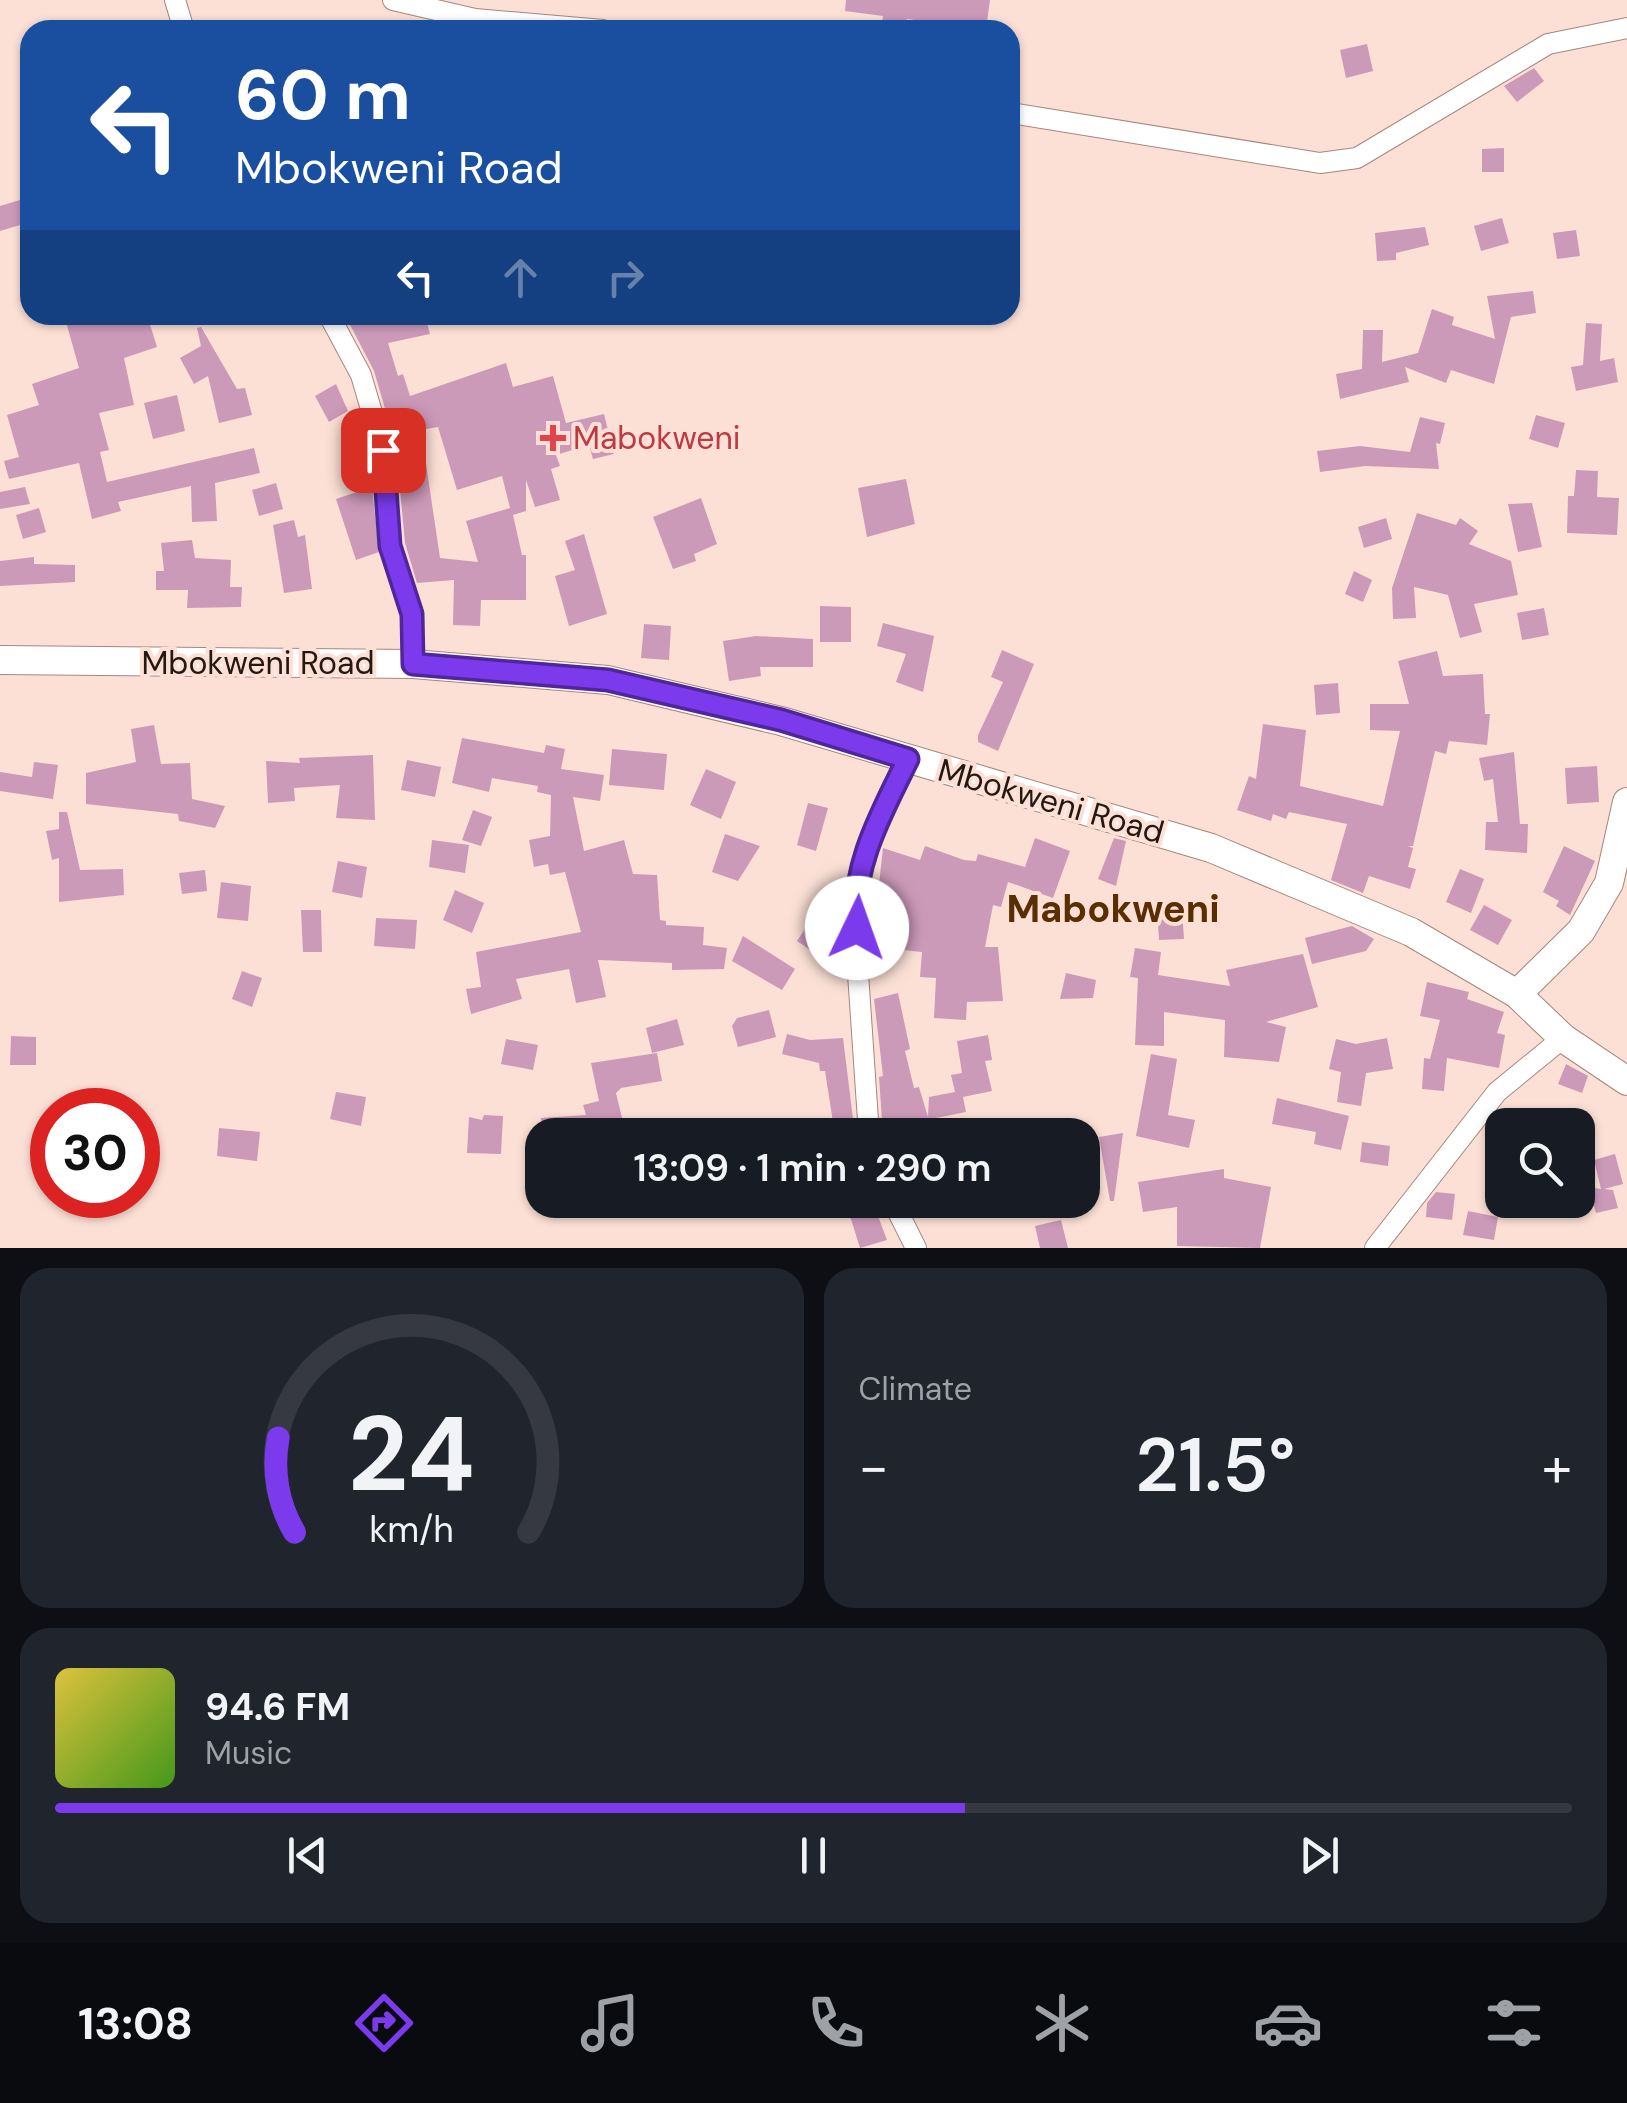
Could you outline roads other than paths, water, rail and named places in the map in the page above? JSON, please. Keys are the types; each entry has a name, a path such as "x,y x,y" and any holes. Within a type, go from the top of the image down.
{"street":[{"path":"392,0 496,20"},
{"path":"1020,116 1320,162 1357,158 1548,44 1627,28"},
{"path":"334,325 361,375 383,450 390,546 412,614 413,664"},
{"name":"Mbokweni Road","path":"0,660 413,664 608,680 781,720 1211,848 1411,932 1517,994 1563,1038 1627,1081"},
{"path":"868,1118 854,900 874,828 908,759"},
{"path":"1517,994 1581,931 1610,883 1627,802"},
{"path":"1376,1248 1497,1092 1563,1038"},
{"path":"901,1218 916,1248"}],"place":[{"name":"Mabokweni","path":"553,438"}],"district":[{"name":"Mabokweni","path":"1113,909"}]}
